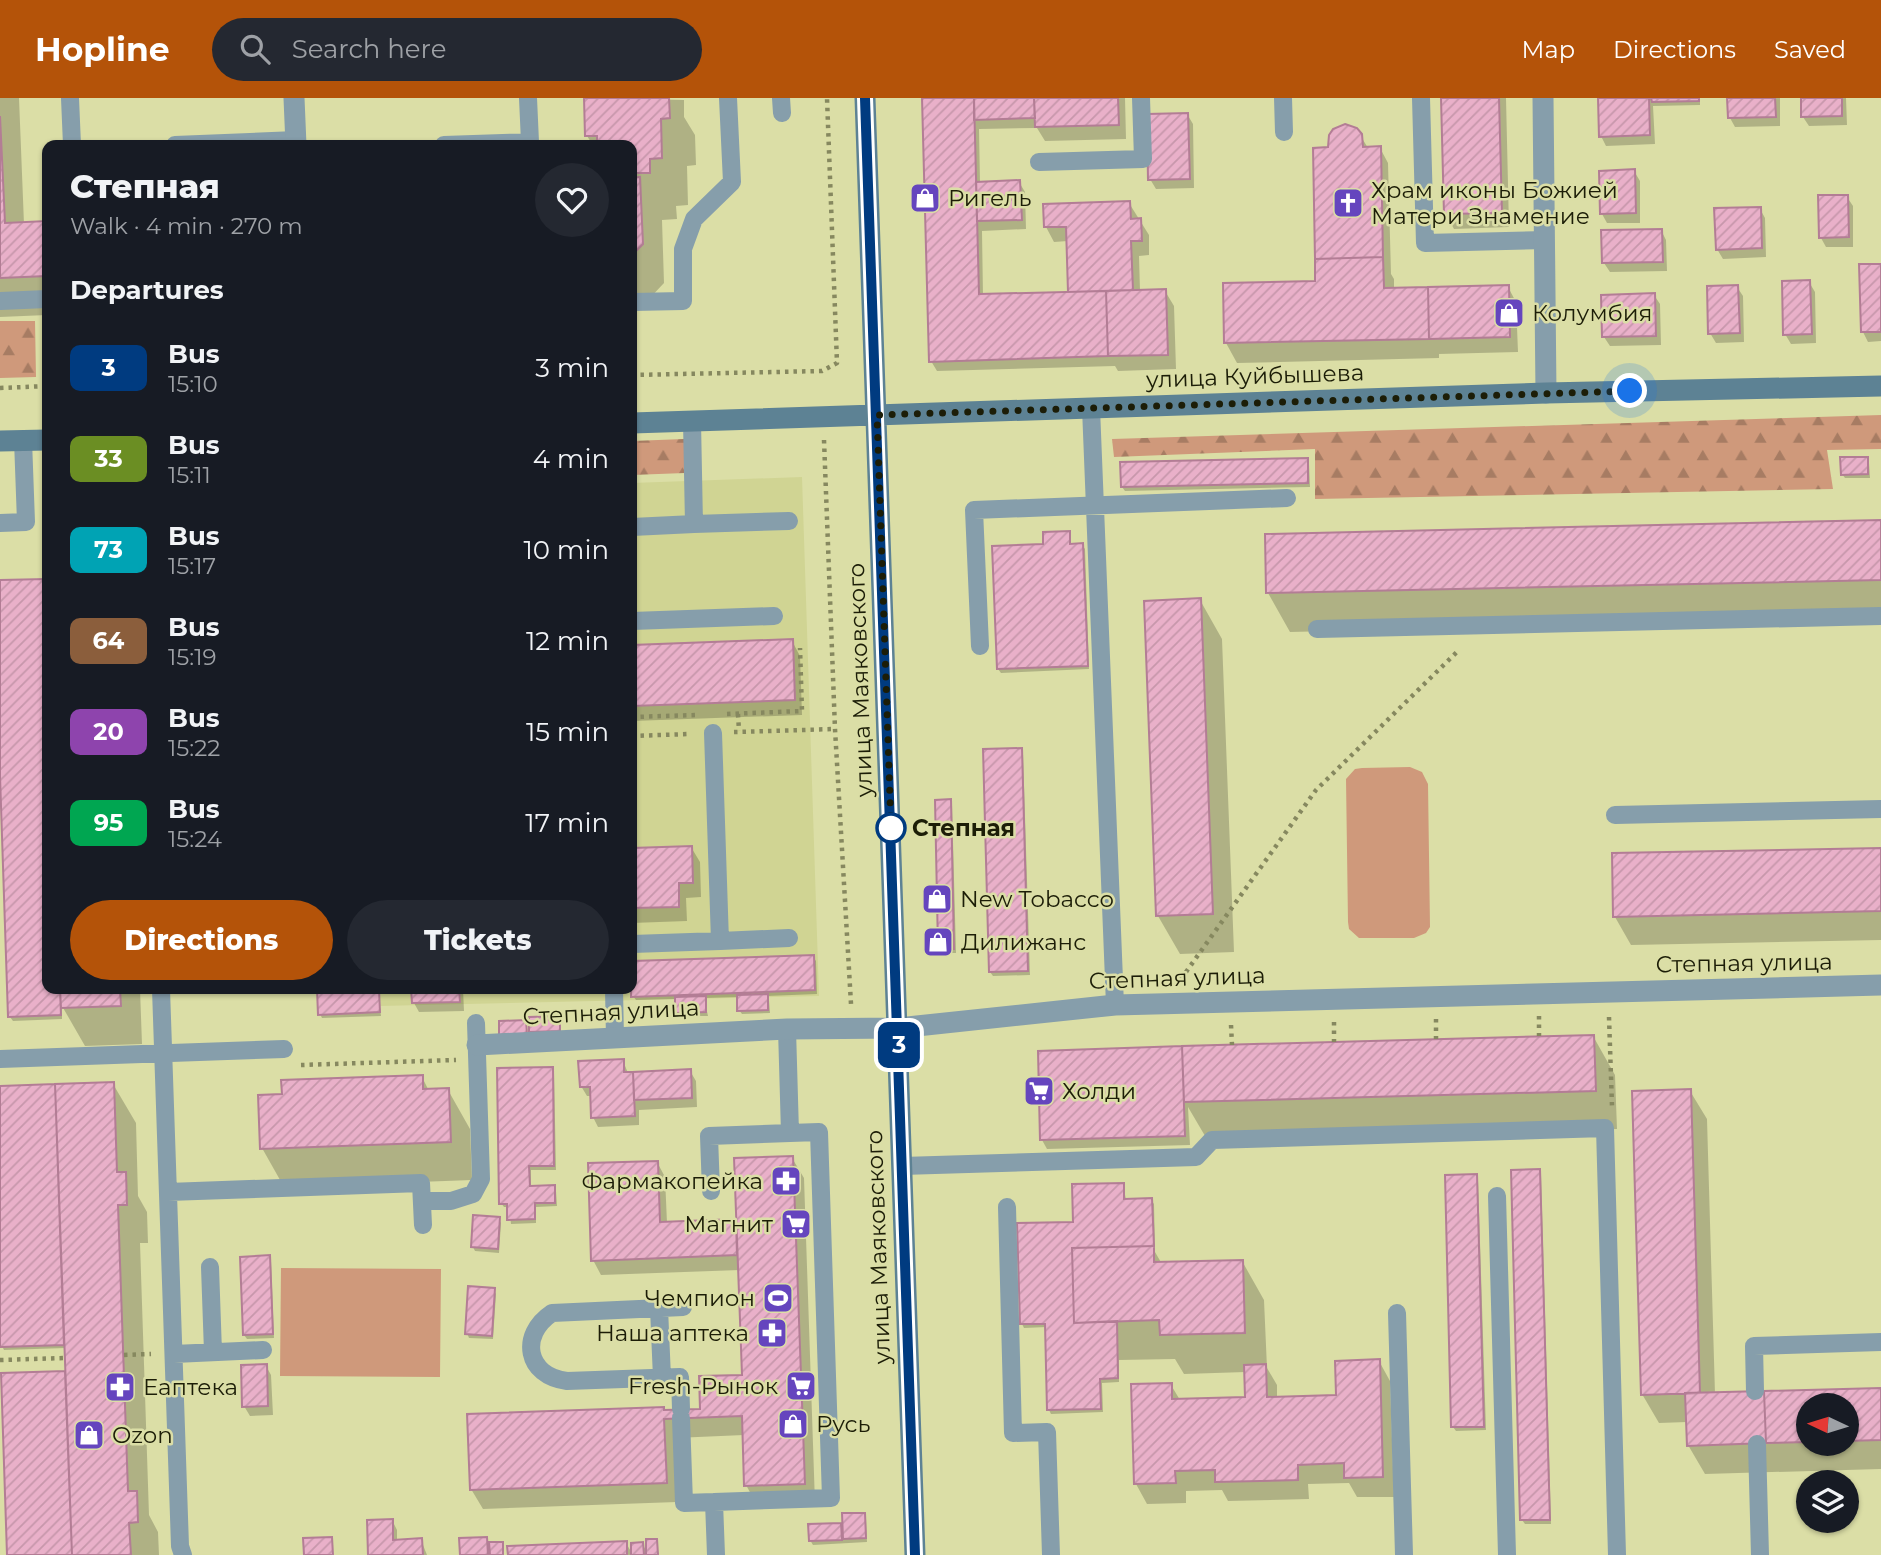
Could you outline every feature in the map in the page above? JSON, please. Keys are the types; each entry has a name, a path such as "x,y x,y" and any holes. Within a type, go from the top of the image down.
{"main road":[{"name":"улица Маяковского","path":"865,98 915,1555"},
{"name":"улица Куйбышева","path":"637,423 1546,393 1881,386"},
{"path":"0,441 42,440"}],"street":[{"path":"294,98 296,140"},
{"path":"1543,98 1546,393"},
{"name":"Степная улица","path":"477,1052 615,1038 787,1029 898,1028 1115,1005 1881,985"}],"lane":[{"path":"70,98 72,140"},
{"path":"528,98 530,140"},
{"path":"637,302 683,301 683,249 694,219 732,183 728,98"},
{"path":"1039,162 1143,159 1141,98"},
{"path":"1283,98 1284,132"},
{"path":"1421,98 1425,243 1545,240"},
{"path":"0,301 42,299"},
{"path":"1091,408 1115,1005"},
{"path":"692,421 694,524"},
{"path":"0,523 26,522 23,440"},
{"path":"980,646 974,510 1287,498"},
{"path":"637,527 789,521"},
{"path":"637,621 774,616"},
{"path":"1317,629 1881,616"},
{"path":"713,733 720,941"},
{"path":"1615,815 1881,809"},
{"path":"637,944 789,938"},
{"path":"161,994 180,1546 183,1555"},
{"path":"614,994 615,1038"},
{"path":"422,1201 451,1201 473,1194 481,1179 476,1023"},
{"path":"787,1029 790,1133"},
{"path":"0,1059 284,1049"},
{"path":"902,1166 1196,1157 1212,1140 1605,1128 1617,1555"},
{"path":"683,1307 552,1314 542,1320 535,1330 531,1353 544,1374 555,1380 680,1377 684,1503 831,1498 819,1132 709,1136 711,1191"},
{"path":"168,1192 421,1183 423,1226"},
{"path":"1497,1196 1507,1555"},
{"path":"1007,1207 1013,1433 1047,1432 1051,1555"},
{"path":"210,1267 213,1352"},
{"path":"659,1308 662,1378"},
{"path":"1397,1313 1404,1555"},
{"path":"1755,1391 1754,1346 1881,1342"},
{"path":"174,1354 263,1350"},
{"path":"1757,1444 1760,1555"},
{"path":"714,1502 716,1555"}],"path":[{"path":"637,375 822,371 837,363 827,98"},
{"path":"0,388 42,386"},
{"path":"824,438 835,729 852,1030"},
{"path":"1163,1003 1316,790 1485,625"},
{"path":"725,714 802,711 800,648"},
{"path":"738,714 739,732"},
{"path":"637,717 698,715"},
{"path":"300,1065 477,1052"},
{"path":"0,1360 65,1357"}],"shaded area":[{"path":"802,477 819,996 379,1006 379,994 637,994 637,483"}],"green space":[{"path":"0,321 35,321 36,377 0,378"},
{"path":"1881,415 1881,449 1827,450 1833,489 1315,499 1315,449 1114,457 1112,439"},
{"path":"684,439 685,473 637,475 637,441"},
{"path":"1410,767 1422,772 1428,784 1430,927 1426,933 1414,938 1359,938 1349,929 1348,922 1346,779 1355,769"},
{"path":"281,1268 441,1269 440,1377 280,1376"}],"building":[{"path":"584,98 669,98 670,118 661,119 662,158 650,159 650,173 637,173 637,140 597,140 597,136 585,136"},
{"path":"922,98 974,98 979,294 1106,291 1108,356 929,362"},
{"path":"974,98 1034,98 1035,118 974,120"},
{"path":"1034,98 1118,98 1119,125 1035,127"},
{"path":"1441,98 1499,98 1502,213 1444,214"},
{"path":"1598,98 1649,98 1650,135 1599,137"},
{"path":"1651,98 1699,98 1699,101 1652,102"},
{"path":"1727,98 1775,98 1776,117 1728,118"},
{"path":"1801,98 1842,98 1842,116 1801,117"},
{"path":"1188,113 1190,179 1148,180 1147,114"},
{"path":"0,116 5,223 42,221 42,276 0,278"},
{"name":"Храм иконы Божией Матери Знамение","path":"1345,124 1357,128 1362,134 1363,147 1381,146 1383,257 1315,259 1313,148 1328,147 1329,135 1333,129"},
{"path":"1635,169 1636,213 1600,214 1599,171"},
{"path":"637,177 640,177 643,244 637,250"},
{"path":"1020,180 1022,220 977,221 976,182"},
{"path":"1818,195 1848,195 1849,237 1819,238"},
{"path":"1130,201 1131,219 1141,218 1142,241 1131,241 1133,290 1068,292 1066,227 1044,227 1043,204"},
{"path":"1761,207 1762,248 1716,250 1714,208"},
{"path":"1662,229 1663,262 1602,263 1601,230"},
{"path":"1383,257 1384,288 1428,287 1429,339 1224,343 1223,283 1315,281 1315,259"},
{"path":"1859,264 1881,264 1881,332 1861,332"},
{"path":"1810,280 1812,334 1783,335 1782,281"},
{"path":"1509,285 1510,337 1429,339 1428,287"},
{"path":"1738,285 1740,333 1708,334 1707,286"},
{"path":"1166,289 1168,355 1108,356 1106,291"},
{"path":"1655,293 1656,336 1602,337 1601,295"},
{"path":"1840,457 1868,457 1868,474 1841,475"},
{"path":"1308,458 1308,483 1121,487 1120,462"},
{"path":"1881,520 1881,580 1266,593 1265,534"},
{"path":"1070,531 1070,544 1083,543 1088,666 997,669 992,546 1043,544 1043,532"},
{"path":"42,579 42,994 60,994 61,1015 8,1017 0,776 0,580"},
{"path":"1201,598 1213,914 1156,916 1144,601"},
{"path":"793,639 795,700 637,706 637,645"},
{"path":"1022,748 1028,971 989,972 983,749"},
{"path":"951,799 954,949 938,949 935,800"},
{"path":"692,846 693,883 679,883 679,907 637,908 637,848"},
{"path":"1881,848 1881,911 1613,917 1612,853"},
{"path":"814,955 815,990 631,997 631,994 637,994 637,961"},
{"path":"60,994 120,994 121,1006 61,1008"},
{"path":"317,994 379,994 380,1012 318,1015"},
{"path":"411,994 459,994 460,1002 412,1003"},
{"path":"768,994 768,1010 737,1011 737,995"},
{"path":"706,996 706,1012 675,1013 675,997"},
{"path":"560,1016 560,1031 529,1032 529,1017"},
{"path":"526,1020 527,1034 499,1035 499,1021"},
{"path":"1594,1035 1596,1091 1184,1102 1182,1046"},
{"path":"1182,1046 1185,1136 1040,1140 1038,1051"},
{"path":"624,1059 624,1072 633,1072 635,1116 591,1118 590,1087 580,1087 578,1061"},
{"path":"553,1067 554,1166 529,1166 530,1186 555,1185 555,1203 535,1203 535,1219 507,1220 507,1204 499,1204 497,1068"},
{"path":"691,1069 692,1098 634,1100 633,1072"},
{"path":"423,1075 423,1089 449,1088 451,1142 260,1149 258,1095 282,1094 281,1080"},
{"path":"114,1082 117,1172 126,1172 127,1205 118,1205 128,1491 137,1491 138,1522 129,1523 131,1555 72,1555 55,1084"},
{"path":"55,1084 64,1345 0,1347 0,1086"},
{"path":"1691,1089 1700,1393 1641,1395 1632,1091"},
{"path":"793,1156 805,1484 744,1486 742,1416 664,1419 667,1483 470,1490 467,1414 664,1407 664,1410 700,1409 699,1376 742,1375 734,1158"},
{"path":"658,1161 660,1222 736,1219 737,1255 591,1261 588,1163"},
{"path":"1540,1169 1550,1520 1520,1520 1511,1170"},
{"path":"1477,1174 1484,1427 1451,1427 1445,1175"},
{"path":"1124,1183 1124,1199 1152,1198 1154,1246 1072,1248 1074,1323 1117,1321 1118,1378 1100,1379 1101,1409 1047,1410 1045,1324 1020,1324 1017,1223 1073,1222 1072,1184"},
{"path":"473,1215 500,1217 498,1249 471,1247"},
{"path":"1154,1246 1154,1262 1243,1260 1245,1333 1160,1335 1159,1320 1074,1323 1072,1248"},
{"path":"270,1255 273,1334 243,1335 240,1257"},
{"path":"468,1286 495,1288 492,1336 465,1334"},
{"path":"1380,1359 1383,1477 1344,1478 1344,1463 1298,1465 1298,1480 1215,1482 1215,1470 1175,1471 1176,1483 1134,1484 1131,1384 1172,1383 1172,1399 1245,1397 1244,1365 1266,1364 1267,1397 1336,1395 1335,1361"},
{"path":"267,1364 268,1406 242,1407 241,1365"},
{"path":"65,1371 72,1555 7,1555 1,1373"},
{"path":"1881,1388 1881,1440 1859,1441 1859,1393 1796,1393 1796,1442 1766,1443 1764,1391"},
{"path":"1764,1391 1766,1443 1687,1446 1685,1393"},
{"path":"842,1513 865,1513 866,1538 843,1539"},
{"path":"393,1519 393,1540 422,1538 423,1555 368,1555 367,1520"},
{"path":"841,1523 842,1540 809,1541 808,1524"},
{"path":"332,1537 333,1555 304,1555 303,1538"},
{"path":"487,1537 488,1555 460,1555 459,1538"},
{"path":"646,1539 657,1539 658,1555 646,1555"},
{"path":"627,1541 627,1555 508,1555 507,1546"},
{"path":"489,1542 503,1542 503,1555 490,1555"},
{"path":"643,1542 644,1555 631,1555 631,1543"}],"bus line":[{"name":"3","path":"865,98 915,1555"}],"place":[{"name":"Ригель","path":"925,198"},
{"name":"Храм иконы Божией Матери Знамение","path":"1348,203"},
{"name":"Колумбия","path":"1509,313"},
{"name":"Степная","path":"891,828"},
{"name":"New Tobacco","path":"937,899"},
{"name":"Дилижанс","path":"938,942"},
{"name":"Холди","path":"1039,1091"},
{"name":"Фармакопейка","path":"786,1181"},
{"name":"Магнит","path":"796,1224"},
{"name":"Чемпион","path":"778,1298"},
{"name":"Наша аптека","path":"772,1333"},
{"name":"Fresh-Рынок","path":"801,1386"},
{"name":"Еаптека","path":"120,1387"},
{"name":"Русь","path":"793,1424"},
{"name":"Ozon","path":"89,1435"}],"route":[{"path":"891,828 877,415 1630,391"}]}
